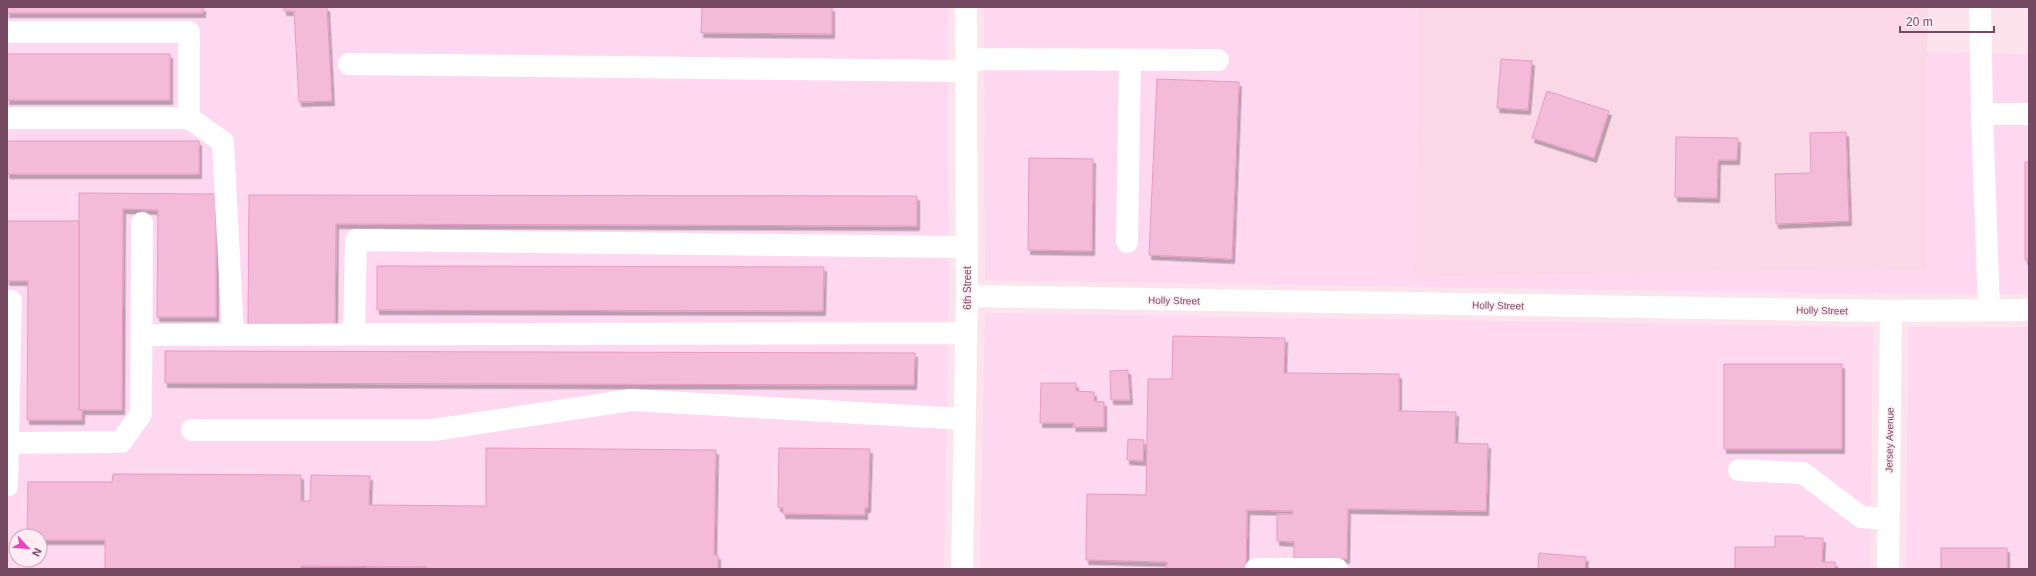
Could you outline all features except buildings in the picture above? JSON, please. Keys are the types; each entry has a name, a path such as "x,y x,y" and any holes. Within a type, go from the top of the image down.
{"street":[{"name":"6th Street","path":"962,569 967,296 966,7"},
{"path":"1980,7 1989,310"},
{"path":"7,32 189,32 189,118"},
{"path":"1127,242 1130,60"},
{"path":"349,64 966,65 1130,60 1218,60"},
{"path":"1982,114 2029,114"},
{"path":"7,118 189,118 223,142 233,335"},
{"path":"8,443 121,442 141,414 142,223"},
{"path":"354,334 356,240 967,247"},
{"name":"Holly Street","path":"967,296 1891,311 2029,310"},
{"path":"7,301 11,301 7,486"},
{"name":"Jersey Avenue","path":"1888,569 1891,311"},
{"path":"142,335 966,334"},
{"path":"192,430 433,430 631,400 965,419"},
{"path":"1739,470 1803,473 1861,516 1888,519"},
{"path":"1256,569 1337,569"}],"shaded area":[{"path":"7,7 948,7 949,295 944,569 7,569"},
{"path":"984,7 1418,7 1415,277 1864,269 1927,271 1927,52 2029,54 2029,294 1890,294 1874,292 1873,294 985,280"},
{"path":"1418,7 1928,7 1927,271 1864,269 1415,277"},
{"path":"985,313 1873,327 1870,569 980,569"},
{"path":"1908,327 2029,327 2029,569 1906,569"}]}
